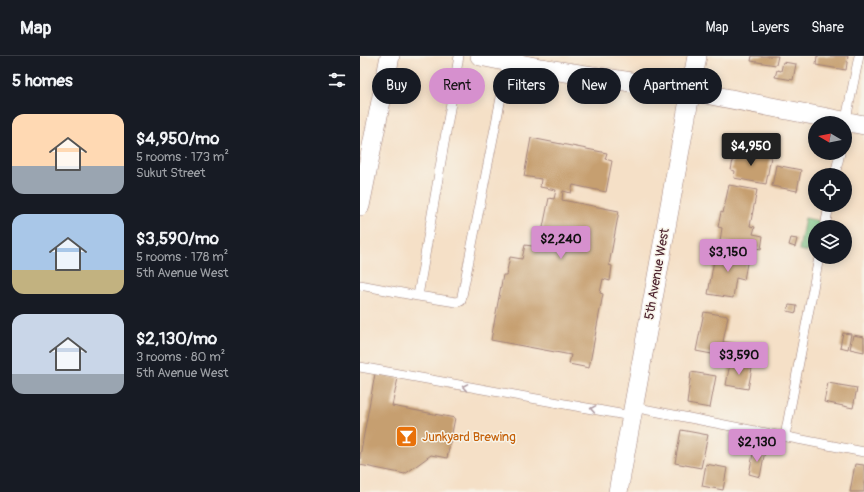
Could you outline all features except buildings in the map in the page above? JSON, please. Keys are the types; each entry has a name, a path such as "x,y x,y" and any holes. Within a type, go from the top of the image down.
{"street":[{"path":"360,206 390,56"},
{"path":"480,56 508,62 541,62 629,79"},
{"name":"5th Avenue West","path":"695,68 698,56"},
{"path":"722,97 817,116"},
{"name":"5th Avenue West","path":"618,492 688,104"}],"lane":[{"path":"418,296 459,56"},
{"path":"852,123 858,56"},
{"path":"360,285 418,296 456,302 461,301 508,62"},
{"path":"785,436 818,264"},
{"path":"360,367 785,436 864,452"}],"green space":[{"path":"805,218 814,220 808,220 808,252 799,250"}],"place":[{"name":"Junkyard Brewing","path":"407,437"}]}
